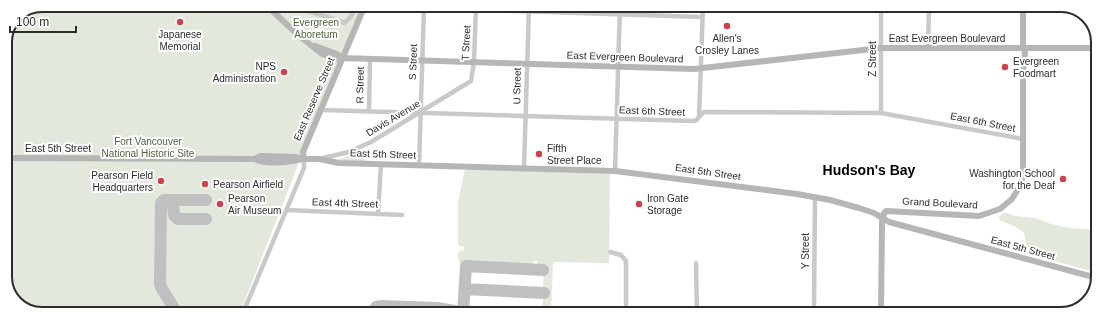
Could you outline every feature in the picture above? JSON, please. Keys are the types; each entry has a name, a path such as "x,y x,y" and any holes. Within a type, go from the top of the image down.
{"street":[{"name":"East Evergreen Boulevard","path":"273,12 297,34 322,54 335,59 685,69 881,48 1091,48"},
{"path":"311,12 345,23 351,17 353,12"},
{"name":"East Reserve Street","path":"246,307 304,168 303,152 362,12"},
{"name":"S Street","path":"420,165 424,12"},
{"name":"T Street","path":"470,82 473,76 476,12"},
{"path":"528,12 702,17"},
{"name":"U Street","path":"524,168 528,12"},
{"path":"699,118 702,12"},
{"name":"Z Street","path":"881,113 882,12"},
{"path":"928,47 929,12"},
{"name":"Grand Boulevard","path":"882,217 884,213 889,210 972,216 985,214 1000,209 1012,199 1021,184 1023,174 1023,74 1025,61 1023,47 1023,12"},
{"path":"615,171 620,15"},
{"name":"R Street","path":"369,110 370,59"},
{"name":"Davis Avenue","path":"319,159 349,152 371,142 470,82"},
{"name":"East 6th Street","path":"321,110 369,110 421,113 694,121 699,118 701,113 705,112 881,113 1023,139"},
{"name":"East 5th Street","path":"12,158 255,159 260,156 294,157 338,162 380,164 615,171 815,198 859,208 874,213 889,222 1091,276"},
{"path":"378,214 380,164"},
{"name":"Y Street","path":"814,305 815,198"},
{"name":"East 4th Street","path":"286,210 402,215"},
{"path":"882,217 882,307"},
{"path":"610,252 621,255 626,261 626,307"},
{"path":"696,263 697,307"}],"green space":[{"name":"Fort Vancouver National Historic Site","path":"42,12 362,12 303,152 242,307 42,307 30,305 25,302 14,289 12,279 12,42 14,30 17,25 30,14"},
{"path":"362,151 365,161 336,160"},
{"path":"465,169 610,174 609,263 553,262 551,307 542,307 545,287 543,286 544,268 537,267 537,261 533,261 533,267 460,263 458,253 459,251 464,250 464,247 459,246 458,244 458,202"},
{"path":"1003,213 1035,218 1051,224 1069,228 1091,230 1091,271 1034,255 1026,248 1024,233 1016,227 999,220 999,217"}],"taxiway":[{"path":"173,307 160,284 161,203 164,200 206,200"},
{"path":"168,200 173,203 174,215 178,219 206,219"},
{"path":"463,307 466,266 543,270"},
{"path":"465,289 544,293"},
{"path":"376,307 410,307"}],"place":[{"name":"Japanese Memorial","path":"180,22"},
{"name":"Allen's Crosley Lanes","path":"727,26"},
{"name":"Evergreen Foodmart","path":"1005,67"},
{"name":"NPS Administration","path":"284,72"},
{"name":"Fifth Street Place","path":"539,154"},
{"name":"Washington School for the Deaf","path":"1063,179"},
{"name":"Pearson Field Headquarters","path":"161,181"},
{"name":"Pearson Airfield","path":"205,184"},
{"name":"Pearson Air Museum","path":"220,204"},
{"name":"Iron Gate Storage","path":"639,204"}],"district":[{"name":"Hudson's Bay","path":"869,170"}],"park label":[{"name":"Evergreen Aboretum","path":"316,28"}]}
